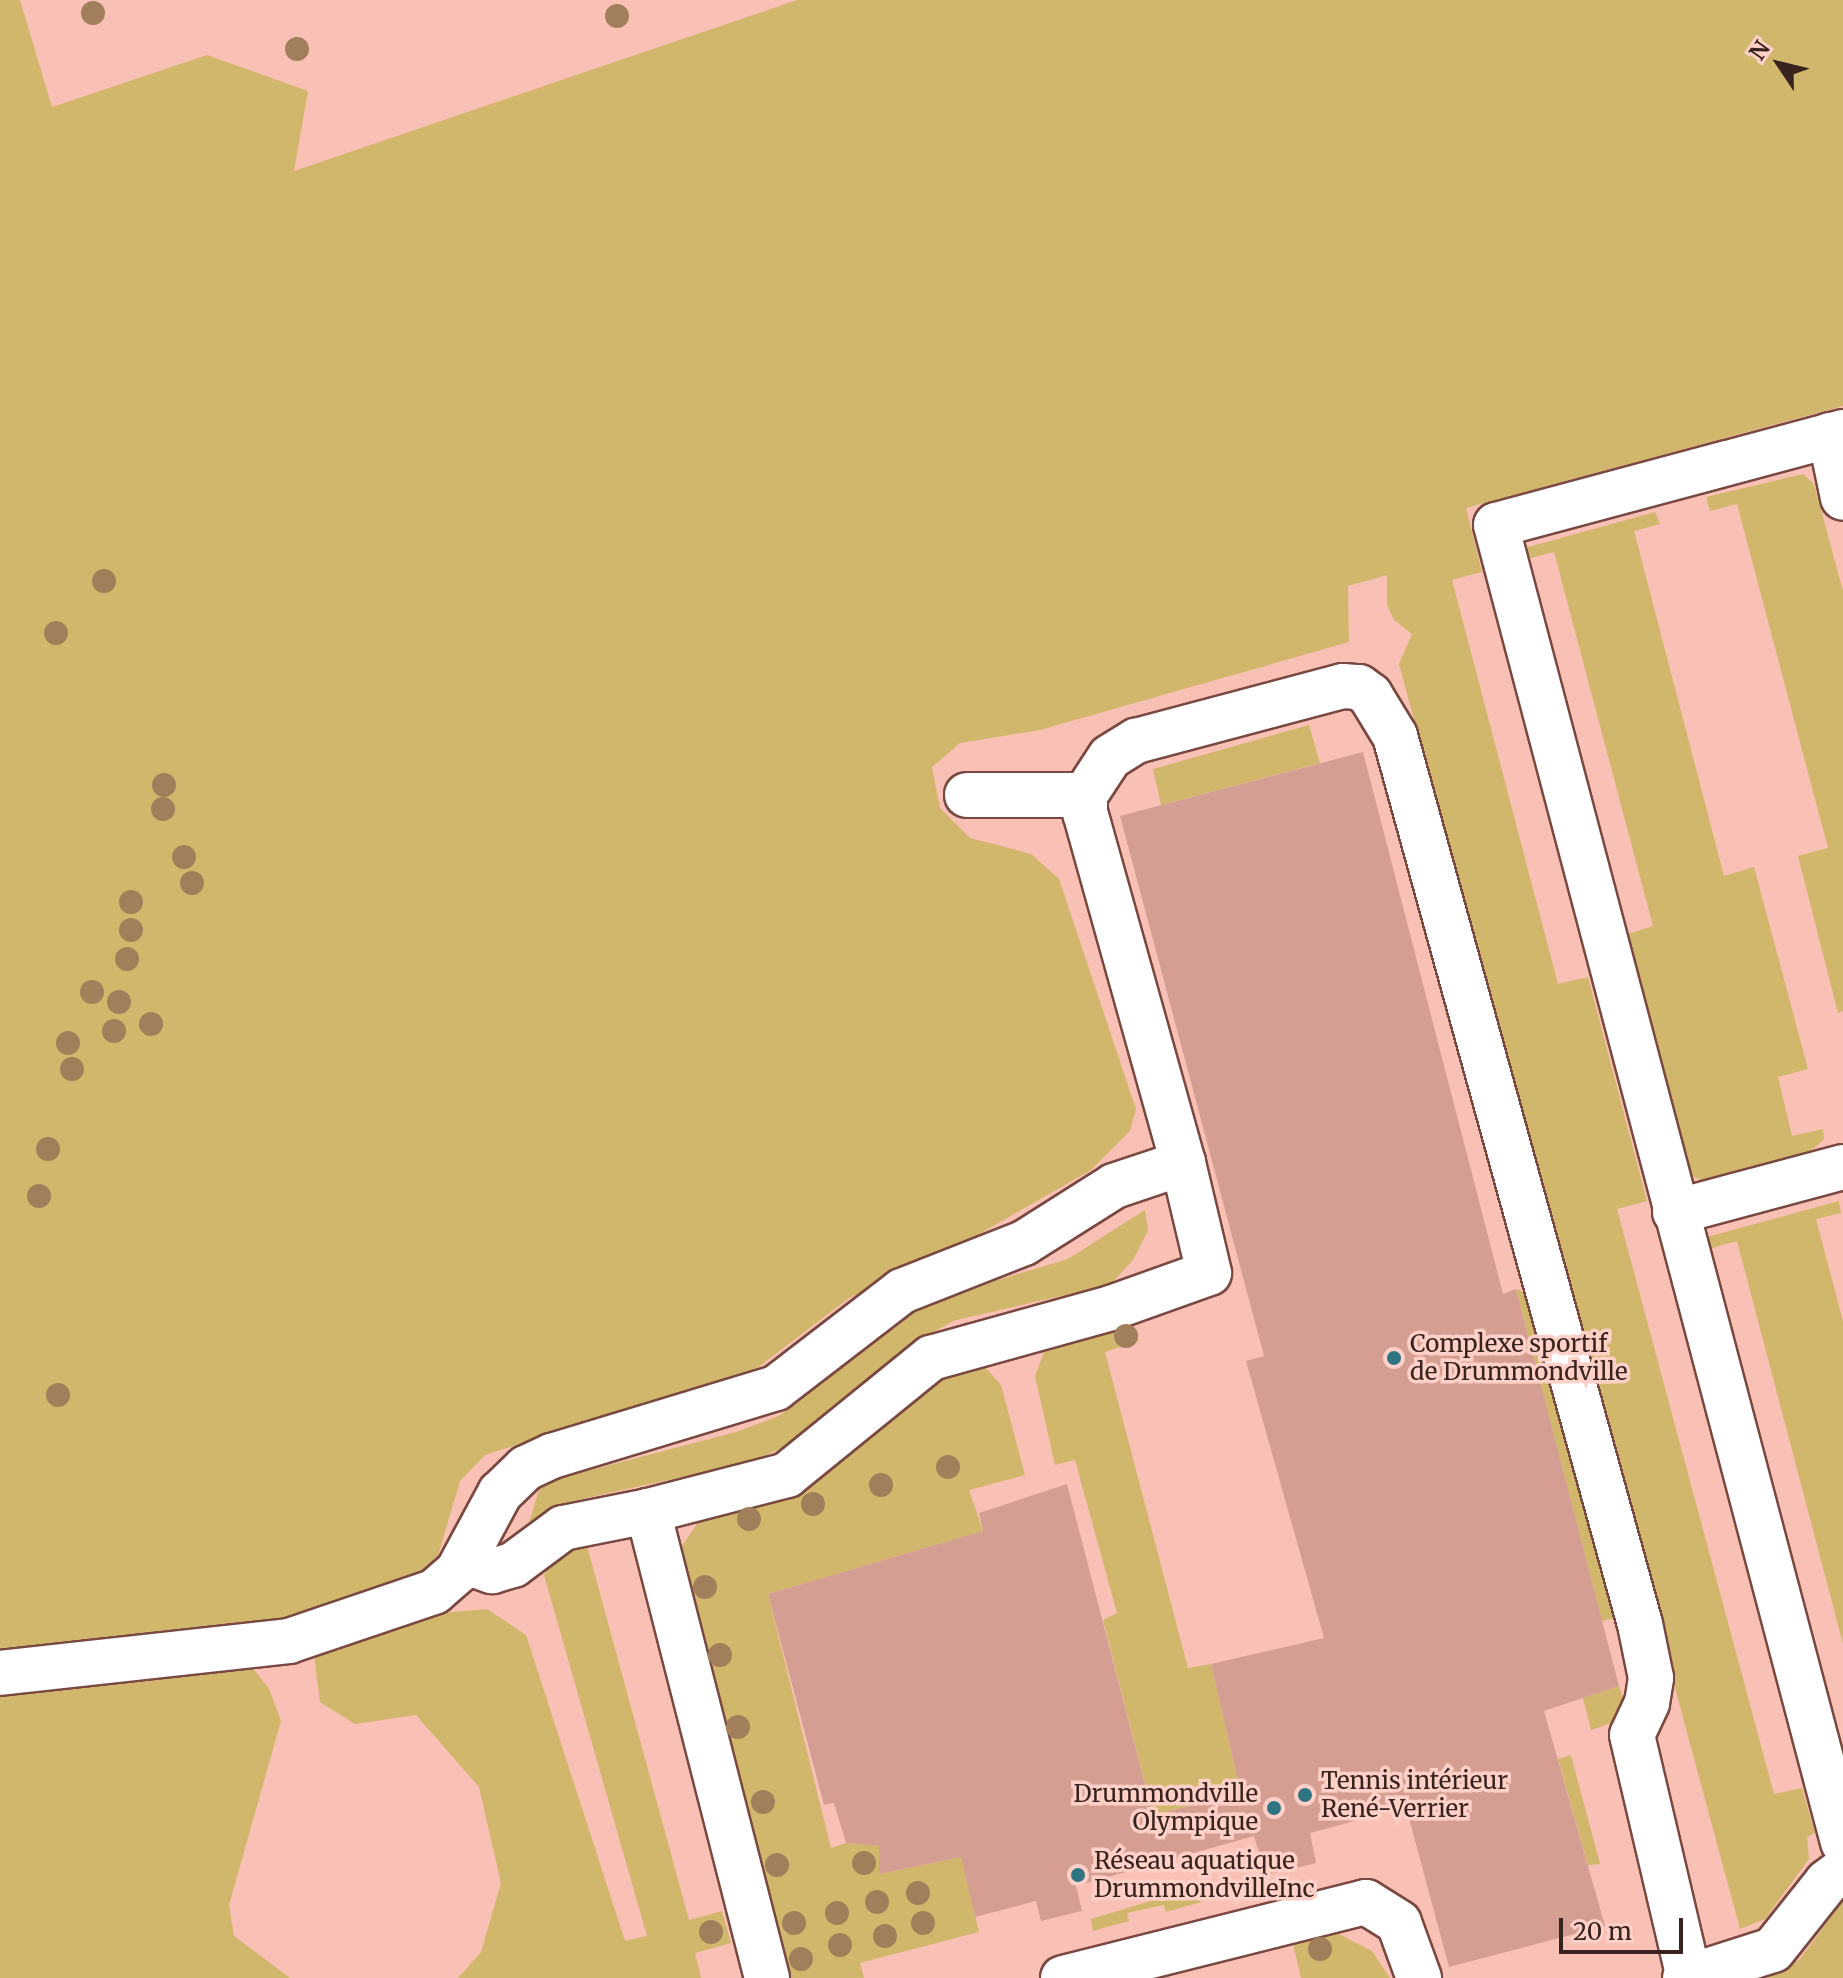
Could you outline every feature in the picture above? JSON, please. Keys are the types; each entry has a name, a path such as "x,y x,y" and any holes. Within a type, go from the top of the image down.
{"lane":[{"path":"1843,498 1837,433 1496,525 1843,1842"},
{"path":"464,1561 492,1571 513,1565 563,1528 648,1511 795,1470 931,1358 1111,1308 1209,1273 1183,1163 1085,813 1085,795 1110,757 1136,741 1343,686 1359,687 1370,695 1395,736 1647,1651 1651,1678 1647,1703 1632,1735 1688,1978 1773,1950 1827,1882 1843,1870"},
{"path":"967,795 1085,795"},
{"path":"0,1673 289,1641 434,1592 464,1561 500,1493 526,1468 552,1456 776,1388 902,1291 1024,1243 1114,1186 1183,1163"},
{"path":"1675,1212 1843,1167"},
{"path":"648,1511 767,1978"},
{"path":"1063,1978 1366,1902 1399,1923 1419,1978"}],"shaded area":[{"path":"0,0 20,0 52,107 207,55 308,91 294,171 797,0 1843,0 1843,406 1466,508 1482,572 1452,580 1558,984 1588,977 1647,1201 1617,1209 1774,1794 1802,1788 1815,1833 1807,1837 1809,1859 1765,1919 1740,1929 1399,664 1412,634 1394,620 1387,605 1387,575 1348,586 1349,642 1040,730 960,743 932,767 940,808 970,838 1031,854 1059,879 1136,1109 1130,1131 1091,1170 934,1260 849,1298 757,1368 485,1455 460,1481 437,1559 415,1581 258,1628 0,1650"},
{"path":"1803,474 1814,484 1843,591 1843,1011 1838,1013 1798,856 1828,848 1737,504 1710,511 1706,497"},
{"path":"1655,512 1660,524 1634,531 1724,876 1754,867 1808,1069 1778,1077 1792,1136 1823,1129 1824,1139 1809,1153 1704,1182 1687,1173 1624,935 1653,926 1554,552 1527,559 1525,548"},
{"path":"1309,725 1320,763 1161,805 1153,769"},
{"path":"1839,1201 1841,1213 1816,1219 1843,1321 1843,1644 1737,1241 1709,1249 1707,1237"},
{"path":"1145,1210 1148,1231 1133,1260 1110,1285 956,1320 914,1342 795,1442 750,1462 568,1502 537,1527 528,1526 541,1483 736,1432 779,1416 931,1300 1068,1259"},
{"path":"1516,1289 1527,1293 1620,1617 1602,1621"},
{"path":"1124,1329 1136,1329 1139,1341 1105,1352 1188,1668 1211,1664 1241,1793 1153,1815 1103,1620 1117,1613 1075,1460 1055,1465 1035,1376 1044,1352"},
{"path":"984,1366 1001,1385 1025,1475 969,1490 983,1531 768,1594 831,1848 846,1843 879,1846 879,1874 961,1857 979,1932 860,1963 864,1978 791,1978 680,1549 701,1518 807,1490 949,1374"},
{"path":"586,1542 689,1920 722,1911 731,1943 695,1953 701,1978 458,1978 481,1952 501,1883 479,1787 416,1715 355,1724 320,1702 313,1648 406,1616 487,1609 526,1635 625,1941 647,1936 544,1575 561,1550"},
{"path":"252,1667 269,1689 281,1721 229,1905 234,1936 290,1978 0,1978 0,1691"},
{"path":"1619,1686 1628,1712 1623,1719 1591,1730 1583,1698"},
{"path":"1571,1755 1600,1864 1588,1865 1558,1759"},
{"path":"1197,1887 1201,1902 1166,1912 1164,1905 1127,1913 1129,1921 1093,1931 1091,1919"},
{"path":"1843,1901 1843,1978 1768,1978 1799,1960"},
{"path":"1331,1930 1372,1951 1390,1978 1301,1978 1292,1940"}],"building":[{"name":"Complexe sportif de Drummondville","path":"1363,752 1503,1294 1516,1289 1619,1686 1544,1711 1605,1926 1449,1967 1406,1807 1310,1833 1316,1863 1266,1875 1254,1836 1076,1886 1082,1911 1041,1921 1036,1901 975,1917 961,1857 879,1874 879,1846 846,1843 834,1803 824,1805 768,1594 983,1531 979,1513 1067,1484 1153,1815 1241,1793 1211,1664 1324,1638 1246,1361 1264,1356 1120,816"}],"place":[{"name":"Complexe sportif de Drummondville","path":"1394,1358"},
{"name":"Tennis intérieur René-Verrier","path":"1305,1795"},
{"name":"Drummondville Olympique","path":"1274,1808"},
{"name":"Réseau aquatique DrummondvilleInc","path":"1078,1875"}]}
